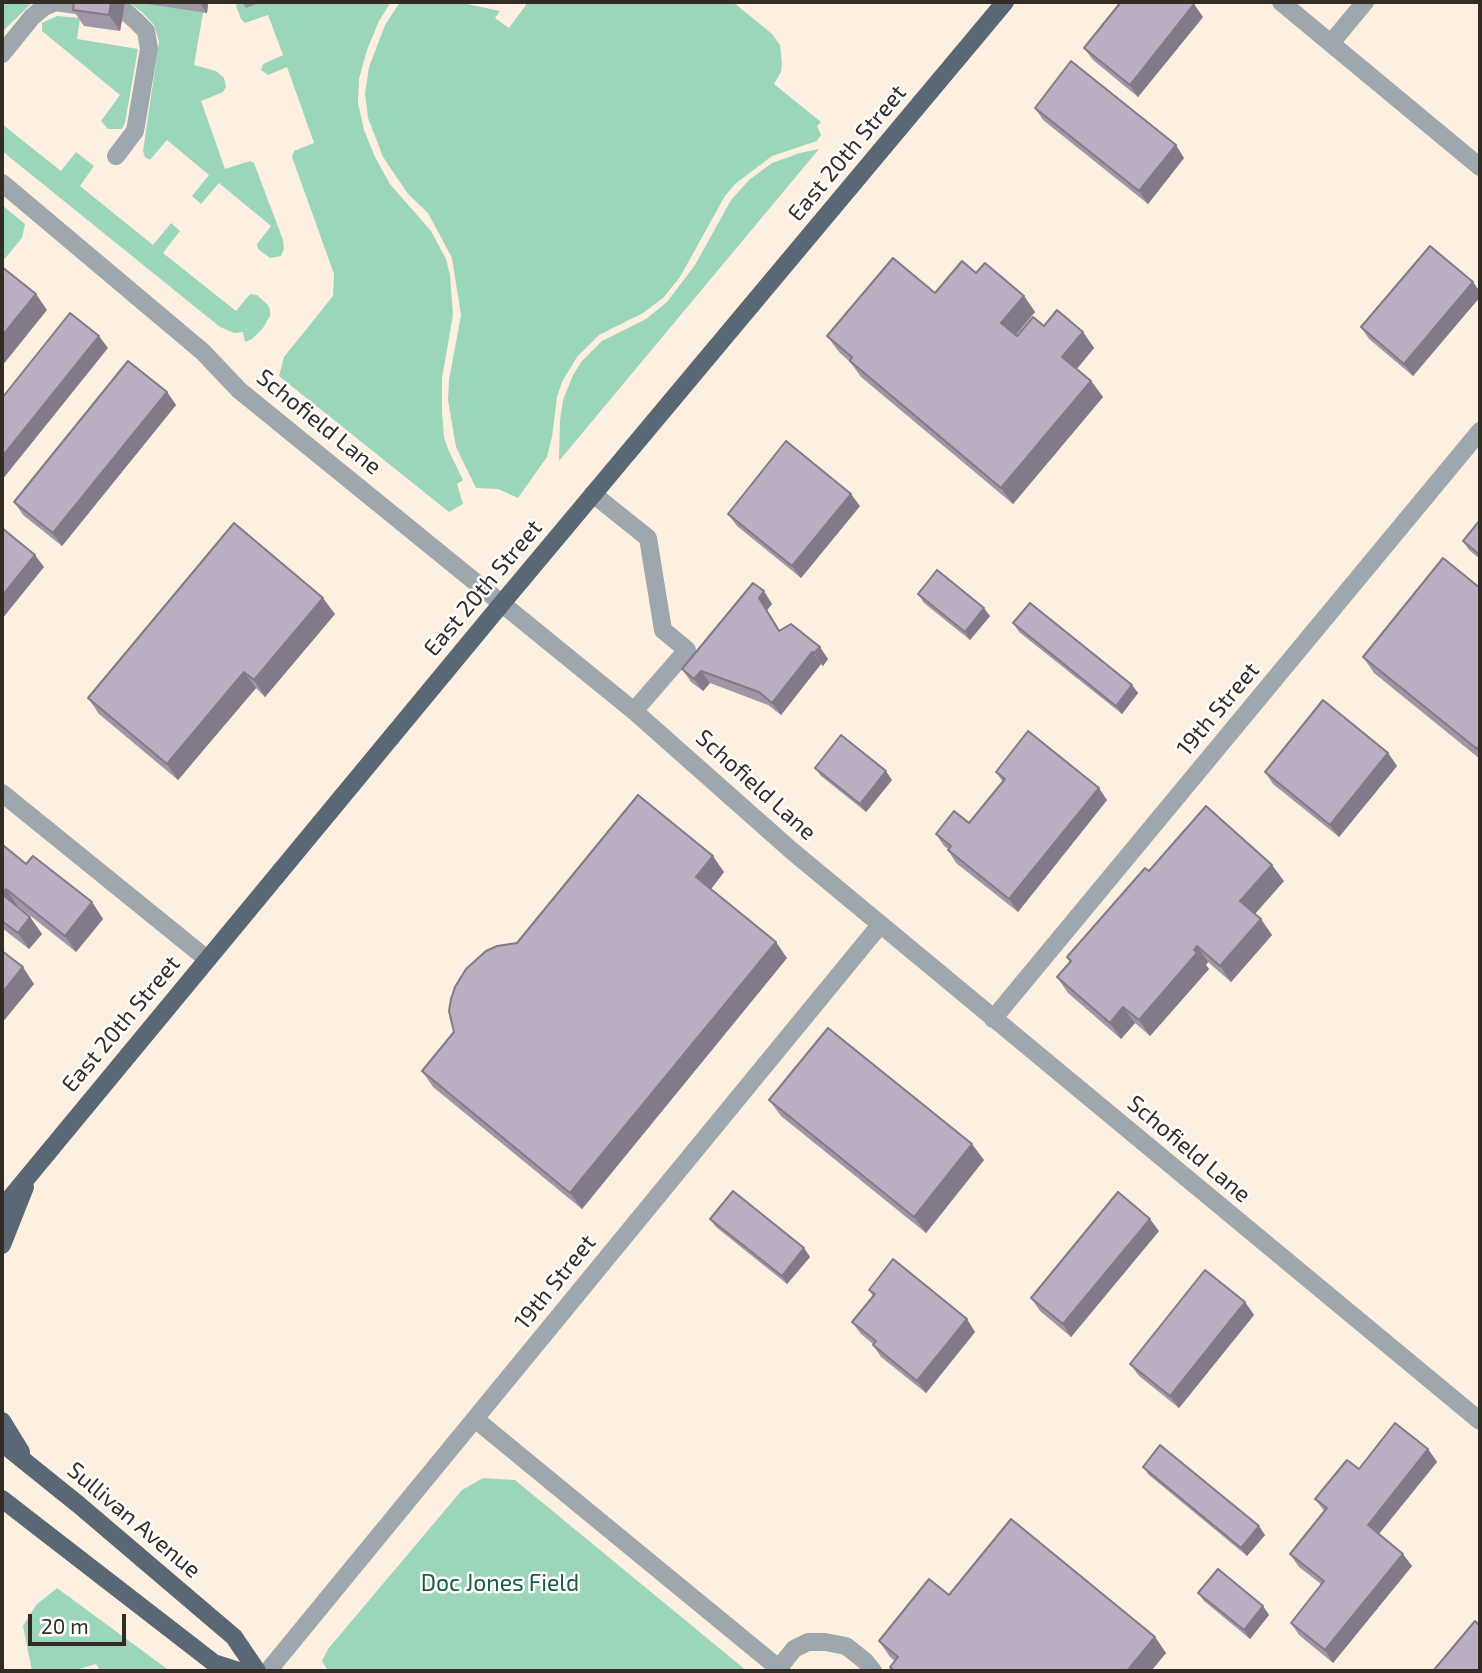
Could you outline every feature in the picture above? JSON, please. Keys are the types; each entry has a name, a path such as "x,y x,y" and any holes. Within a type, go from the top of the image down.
{"main road":[{"name":"East 20th Street","path":"2,1208 503,602 1005,2"},
{"path":"2,1245 31,1171"},
{"path":"2,1421 28,1464"},
{"name":"Sullivan Avenue","path":"2,1443 234,1637 257,1671"},
{"path":"2,1499 214,1663 239,1671"}],"street":[{"path":"2,54 32,17 55,2 126,12 136,20 146,31 149,49 135,131 116,156"},
{"path":"1281,2 1480,167"},
{"path":"1331,43 1365,2"},
{"name":"Schofield Lane","path":"2,183 203,352 239,390 503,602 634,711 880,925 1480,1421"},
{"name":"19th Street","path":"993,1019 1480,431"},
{"path":"593,494 648,538 663,631 687,650 634,711"},
{"path":"2,793 207,959"},
{"name":"19th Street","path":"268,1671 880,925"},
{"path":"475,1419 780,1670 794,1649 808,1642 825,1642 846,1646 873,1671"}],"green space":[{"path":"2,2 33,2 2,32"},
{"path":"128,2 208,2 207,13 203,13 194,65 216,71 224,78 226,87 223,92 201,101 225,169 250,161 254,163 283,240 284,249 281,256 270,258 258,249 257,244 271,226 219,183 201,204 192,196 209,175 167,140 150,160 145,157 143,151 159,42 154,25"},
{"path":"238,2 391,2 379,21 367,50 359,79 358,103 364,130 375,157 390,184 431,231 446,259 450,275 453,315 442,378 442,411 444,437 463,480 457,484 463,504 449,512 279,376 284,357 333,296 334,274 292,157 294,151 314,143 287,67 268,75 261,70 263,64 283,55 268,15 245,23 236,6"},
{"path":"400,2 458,2 500,11 495,18 509,28 526,5 522,2 733,2 772,34 780,45 781,72 774,84 821,122 817,126 821,135 817,141 772,156 735,184 725,196 680,277 663,298 643,313 599,335 577,357 562,382 557,397 547,457 518,498 498,489 476,488 456,447 448,400 461,315 452,258 428,213 408,194 383,157 368,118 365,93 369,67 385,25"},
{"path":"57,16 80,18 77,39 138,49 122,129 108,129 101,121 120,95 42,31 42,23"},
{"path":"2,124 61,171 76,152 94,166 80,186 153,245 171,223 180,231 163,253 236,311 250,294 257,295 270,310 270,316 263,328 245,342 243,332 234,333 220,327 2,151"},
{"path":"819,149 559,461 563,400 582,361 602,341 646,319 667,302 695,265 731,200 749,180 772,163"},
{"path":"2,205 25,224 22,238 2,262"},
{"name":"Doc Jones Field","path":"483,1478 515,1480 747,1671 328,1671 322,1661 328,1649 462,1490"},
{"path":"57,1588 170,1671 100,1671 96,1664 72,1671 32,1671 23,1626 36,1605"}],"building":[{"path":"74,2 111,2 109,15 73,10"},
{"path":"1121,2 1194,4 1130,85 1084,48"},
{"path":"1071,61 1176,145 1139,191 1035,108"},
{"path":"1430,246 1473,282 1404,364 1361,327"},
{"path":"893,258 935,293 962,261 976,273 985,263 1024,296 1001,323 1017,336 1033,317 1044,326 1057,310 1083,332 1062,357 1091,381 1001,488 850,361 852,357 827,336"},
{"path":"2,267 36,294 2,336"},
{"path":"70,313 99,336 2,457 2,398"},
{"path":"128,361 167,392 53,533 14,502"},
{"path":"786,441 851,494 792,566 728,514"},
{"path":"1480,520 1480,555 1463,541"},
{"path":"234,523 323,598 254,680 244,672 167,764 88,698"},
{"path":"2,528 35,555 2,596"},
{"path":"1443,558 1480,588 1480,744 1477,749 1363,657"},
{"path":"937,570 984,608 965,632 918,594"},
{"path":"753,583 764,591 759,598 779,631 791,624 820,647 812,652 772,703 759,692 701,671 694,679 682,669"},
{"path":"1030,603 1132,685 1116,706 1013,623"},
{"path":"1323,700 1388,753 1330,825 1265,772"},
{"path":"1028,731 1099,788 1009,899 948,850 951,846 936,834 954,811 969,823 1005,779 996,772"},
{"path":"841,735 886,771 860,804 815,768"},
{"path":"638,795 713,856 696,877 776,942 570,1193 422,1071 454,1032 449,1011 451,999 466,969 486,951 517,943"},
{"path":"1206,806 1272,865 1240,901 1261,919 1220,966 1197,946 1194,950 1197,953 1139,1020 1123,1007 1110,1023 1057,977 1071,961 1067,957 1145,868 1149,871"},
{"path":"4,846 26,864 33,856 92,902 65,936 6,889 2,894"},
{"path":"2,894 30,917 18,933 2,921"},
{"path":"2,951 23,967 2,993"},
{"path":"828,1028 972,1144 914,1217 769,1100"},
{"path":"733,1191 804,1248 782,1276 710,1219"},
{"path":"1118,1192 1150,1219 1063,1324 1031,1298"},
{"path":"893,1259 967,1319 917,1381 873,1345 876,1341 852,1322 875,1294 869,1290"},
{"path":"1205,1270 1245,1302 1170,1396 1130,1364"},
{"path":"1395,1423 1428,1449 1368,1525 1403,1554 1325,1650 1291,1623 1324,1581 1290,1554 1327,1508 1315,1499 1347,1460 1359,1469"},
{"path":"1160,1445 1259,1526 1241,1548 1143,1467"},
{"path":"1011,1519 1155,1637 1127,1671 894,1671 890,1667 898,1657 879,1641 929,1579 949,1595"},
{"path":"1218,1569 1263,1606 1244,1630 1198,1593"},
{"path":"1475,1621 1480,1626 1480,1671 1433,1671"}]}
